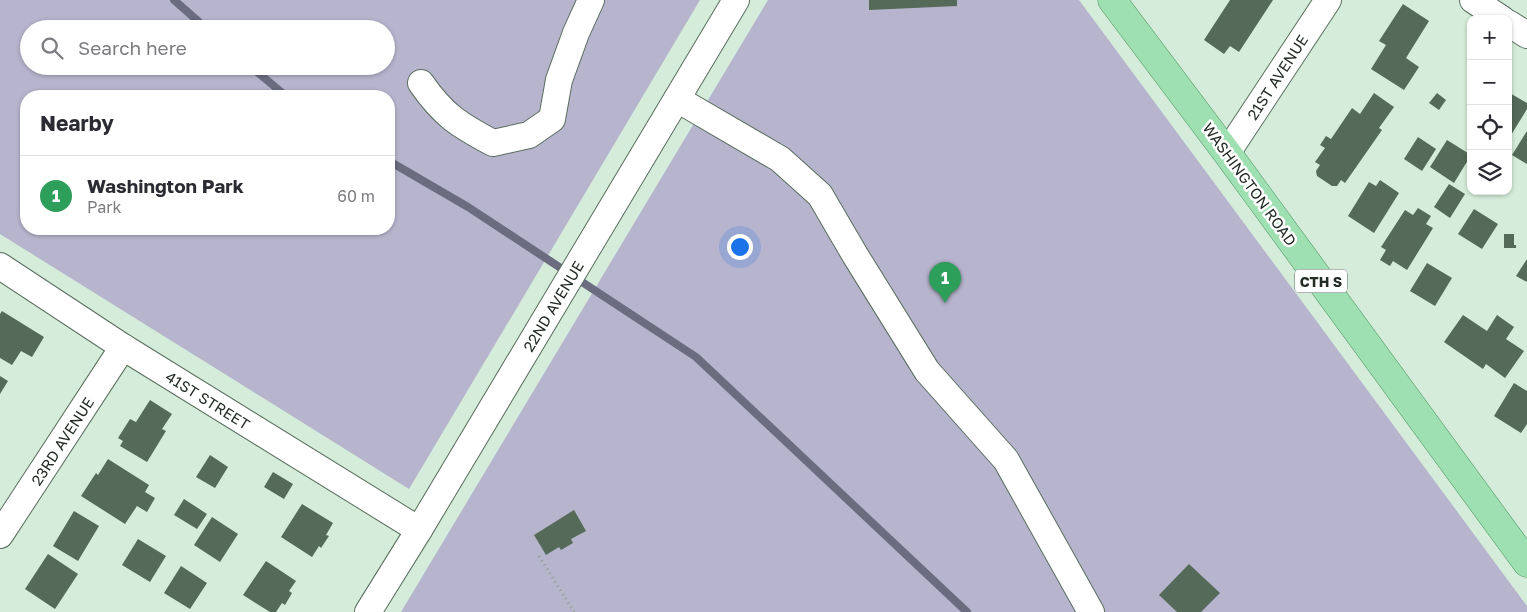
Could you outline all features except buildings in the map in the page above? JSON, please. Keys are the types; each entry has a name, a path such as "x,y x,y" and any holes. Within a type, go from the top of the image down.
{"main road":[{"name":"WASHINGTON ROAD","path":"1112,0 1228,153 1527,563"}],"street":[{"path":"421,82 435,104 453,120 493,143 529,135 552,119 559,80 576,34 592,0"},
{"name":"22ND AVENUE","path":"368,612 736,0"},
{"name":"21ST AVENUE","path":"1228,153 1328,0"},
{"path":"1473,0 1496,15"},
{"path":"1512,26 1527,35"},
{"path":"677,99 780,159 820,195 927,372 1006,460 1092,612"},
{"name":"41ST STREET","path":"0,266 123,347 419,530"},
{"name":"23RD AVENUE","path":"0,535 123,347"}],"path":[{"path":"539,556 574,612"}],"shaded area":[{"path":"0,0 700,0 409,489 0,234"},
{"path":"768,0 1079,0 1527,606 1527,612 401,612"}],"waterway":[{"path":"174,0 197,20"},
{"path":"261,75 279,90"},
{"path":"395,164 468,207 696,357 967,612"}],"place":[{"name":"Washington Park","path":"945,303"}]}
